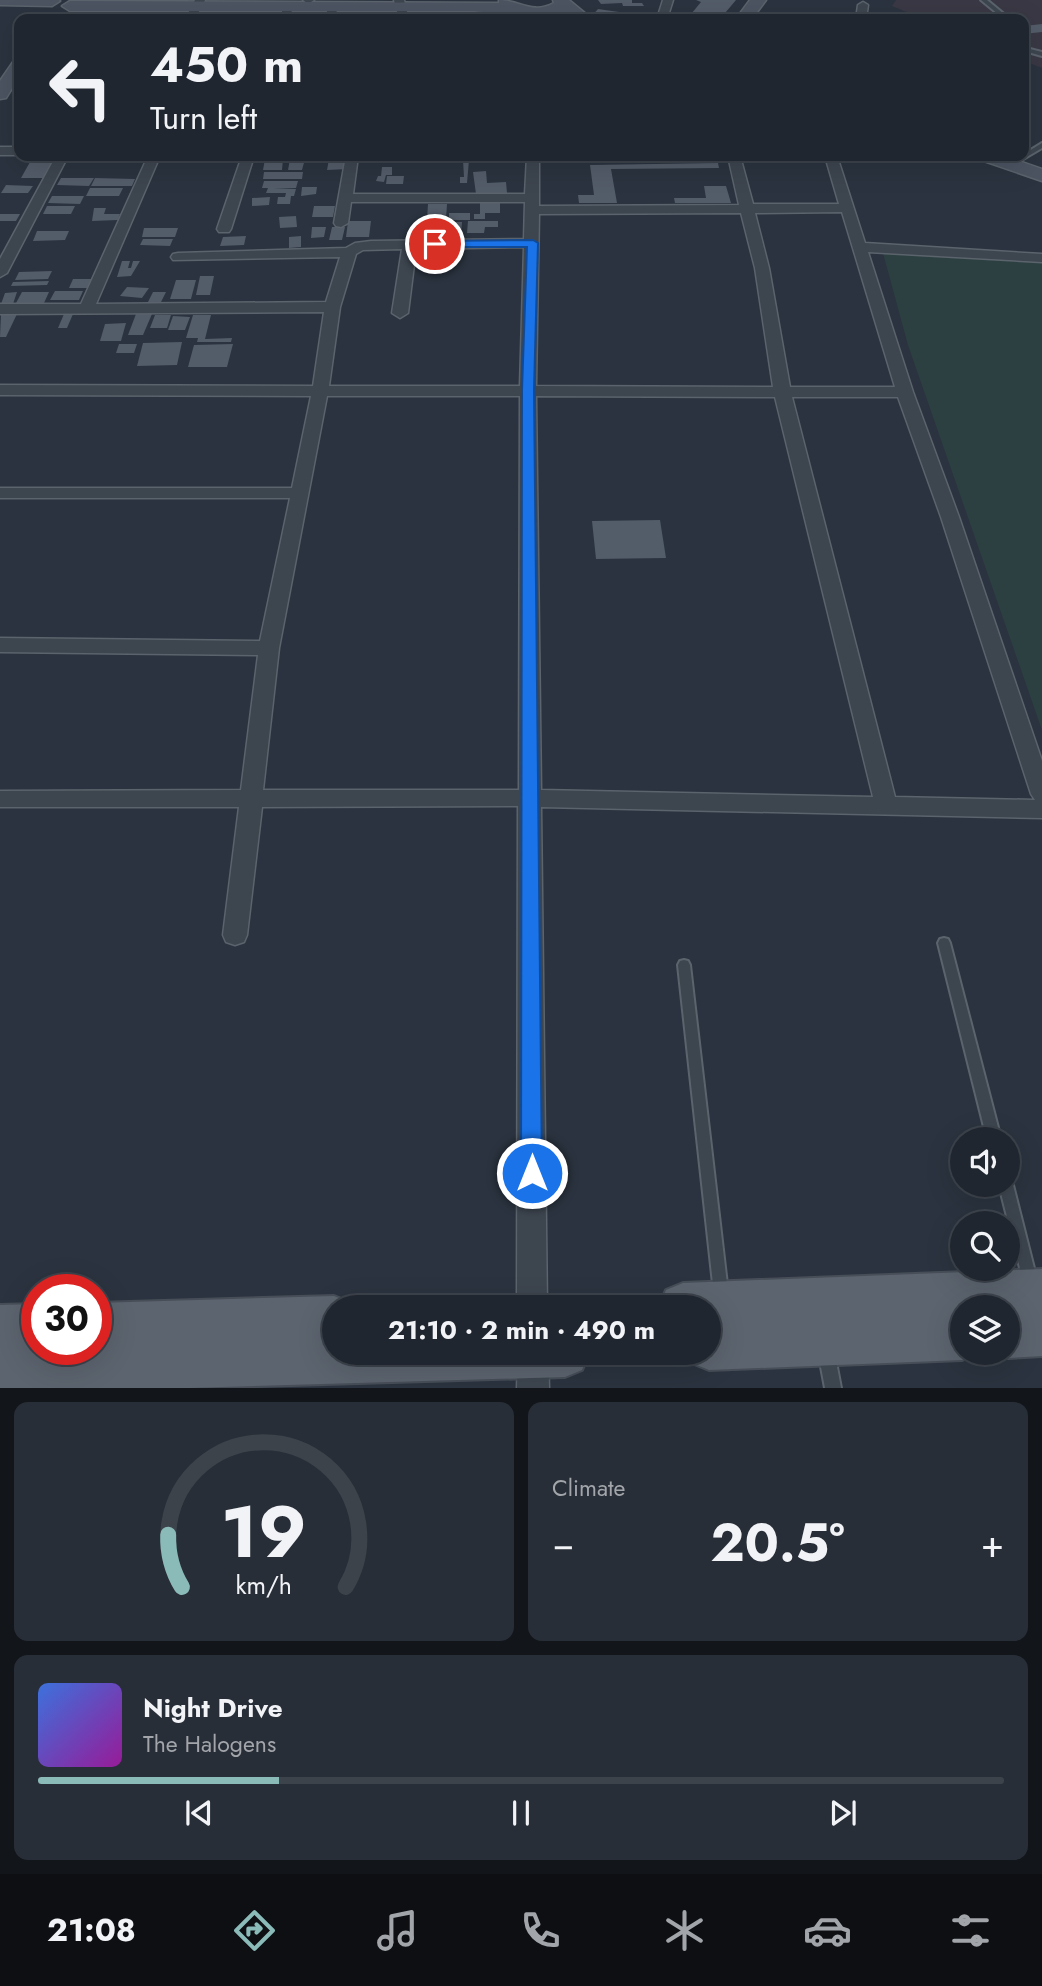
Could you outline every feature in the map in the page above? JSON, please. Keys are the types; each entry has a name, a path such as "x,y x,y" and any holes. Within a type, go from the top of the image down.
{"main road":[{"path":"721,1319 1039,1306"},
{"path":"1020,1323 1039,1306"},
{"path":"112,1327 322,1320"},
{"path":"721,1323 824,1342 950,1337"},
{"path":"0,1329 21,1328"},
{"path":"0,1368 322,1364"}],"street":[{"path":"0,0 59,5"},
{"path":"196,7 308,1 546,14"},
{"path":"523,11 561,3 576,14"},
{"path":"862,14 863,5"},
{"path":"0,6 196,7 286,13 331,13 401,7"},
{"path":"0,94 14,77"},
{"path":"0,273 59,161"},
{"path":"86,309 152,161"},
{"path":"224,229 246,161"},
{"path":"341,223 351,161"},
{"path":"533,161 528,390 533,1295"},
{"path":"735,161 762,268 782,391 886,805"},
{"path":"833,161 862,247 905,392 950,517 1042,794"},
{"path":"1002,161 1042,175"},
{"path":"345,198 532,204 848,208"},
{"path":"178,257 349,252 360,246 410,244 533,243"},
{"path":"400,313 410,244"},
{"path":"862,247 1042,258"},
{"path":"235,935 269,648 320,391 332,307 349,252"},
{"path":"0,309 332,307"},
{"path":"0,390 905,392"},
{"path":"0,492 300,494"},
{"path":"0,645 269,648"},
{"path":"0,799 530,798 1042,809"}],"lane":[{"path":"984,0 1001,14"},
{"path":"1030,51 1042,54"},
{"path":"1011,164 1016,161"},
{"path":"944,943 991,1127"},
{"path":"684,965 704,1295"},
{"path":"1009,1197 1039,1306"},
{"path":"824,1342 833,1388"}],"shaded area":[{"path":"896,0 1042,0 1042,68 1029,63 1029,14 911,14 892,6"},
{"path":"883,253 1042,263 1042,730 908,345"}],"building":[{"path":"598,0 632,0 632,3 642,3 644,6 601,4"},
{"path":"696,0 736,0 724,14 691,14 701,2"},
{"path":"598,9 619,12 617,14 594,14"},
{"path":"373,11 373,14 338,14"},
{"path":"1042,24 1042,32 1029,33 1029,25"},
{"path":"265,161 283,161 282,170 263,170"},
{"path":"290,161 304,161 302,170 288,170"},
{"path":"329,161 348,161 347,169 327,170"},
{"path":"463,161 469,161 467,183 460,183 460,177 464,177"},
{"path":"30,162 54,162 46,178 21,178"},
{"path":"718,163 719,168 611,169 617,203 579,203 578,195 594,195 590,165"},
{"path":"382,167 392,167 392,175 386,175 384,182 376,181 378,176 381,176"},
{"path":"486,171 487,183 506,182 507,193 476,194 473,172"},
{"path":"264,172 303,172 302,179 263,179"},
{"path":"387,176 404,176 403,184 386,184"},
{"path":"61,178 94,178 89,186 57,185"},
{"path":"95,178 135,179 132,186 91,186"},
{"path":"264,181 298,181 296,188 274,188 296,189 290,204 277,204 278,197 285,197 286,193 266,193 268,188 262,188"},
{"path":"6,185 33,186 28,193 1,193"},
{"path":"704,186 726,186 731,203 675,203 674,198 706,198"},
{"path":"302,187 317,187 316,194 301,196"},
{"path":"90,188 123,188 119,196 86,196"},
{"path":"52,196 84,196 80,204 48,203"},
{"path":"270,197 269,205 252,206 252,198"},
{"path":"500,200 500,213 485,213 485,219 474,219 474,214 480,214 480,201"},
{"path":"428,204 447,204 446,219 427,219"},
{"path":"47,206 75,206 71,214 43,214"},
{"path":"314,206 335,206 333,217 312,217"},
{"path":"94,208 106,208 104,214 120,214 118,220 92,221"},
{"path":"449,213 470,213 470,220 449,220"},
{"path":"0,214 20,214 16,221 0,221"},
{"path":"296,216 297,227 280,228 279,217"},
{"path":"348,221 371,221 369,237 346,237"},
{"path":"468,221 498,221 498,227 485,227 484,233 467,233"},
{"path":"442,222 462,222 461,238 442,238"},
{"path":"312,227 326,227 324,237 311,238"},
{"path":"332,227 345,227 342,240 329,240"},
{"path":"144,228 178,228 175,237 142,237"},
{"path":"37,231 69,231 65,240 33,241"},
{"path":"246,236 244,245 220,246 223,237"},
{"path":"301,236 301,247 289,248 289,237"},
{"path":"143,239 173,239 170,246 140,245"},
{"path":"122,261 130,261 128,268 131,268 133,261 140,261 131,276 117,277"},
{"path":"52,271 48,279 15,280 19,272"},
{"path":"200,276 214,276 210,295 196,295"},
{"path":"73,279 94,279 91,288 69,288"},
{"path":"176,280 196,280 191,299 170,299"},
{"path":"49,281 47,285 11,286 13,282"},
{"path":"127,287 149,288 142,298 120,296"},
{"path":"55,291 83,291 79,300 50,300"},
{"path":"17,292 13,304 1,304 5,293"},
{"path":"22,292 49,292 44,303 16,303"},
{"path":"153,292 166,292 161,302 148,302"},
{"path":"1,314 17,314 6,337 0,337"},
{"path":"64,314 73,314 67,328 58,328"},
{"path":"136,314 152,314 143,335 128,335"},
{"path":"155,315 171,315 167,328 150,328"},
{"path":"193,315 211,315 205,339 232,338 231,342 197,342 198,338 186,338"},
{"path":"173,316 190,317 185,330 168,330"},
{"path":"126,323 121,341 100,341 105,324"},
{"path":"182,342 177,365 137,366 143,343"},
{"path":"119,344 137,344 134,353 116,353"},
{"path":"233,344 227,367 188,367 194,345"},
{"path":"660,520 666,558 596,559 592,521"}],"route":[{"path":"435,244 533,243 528,390 532,1173"}]}
